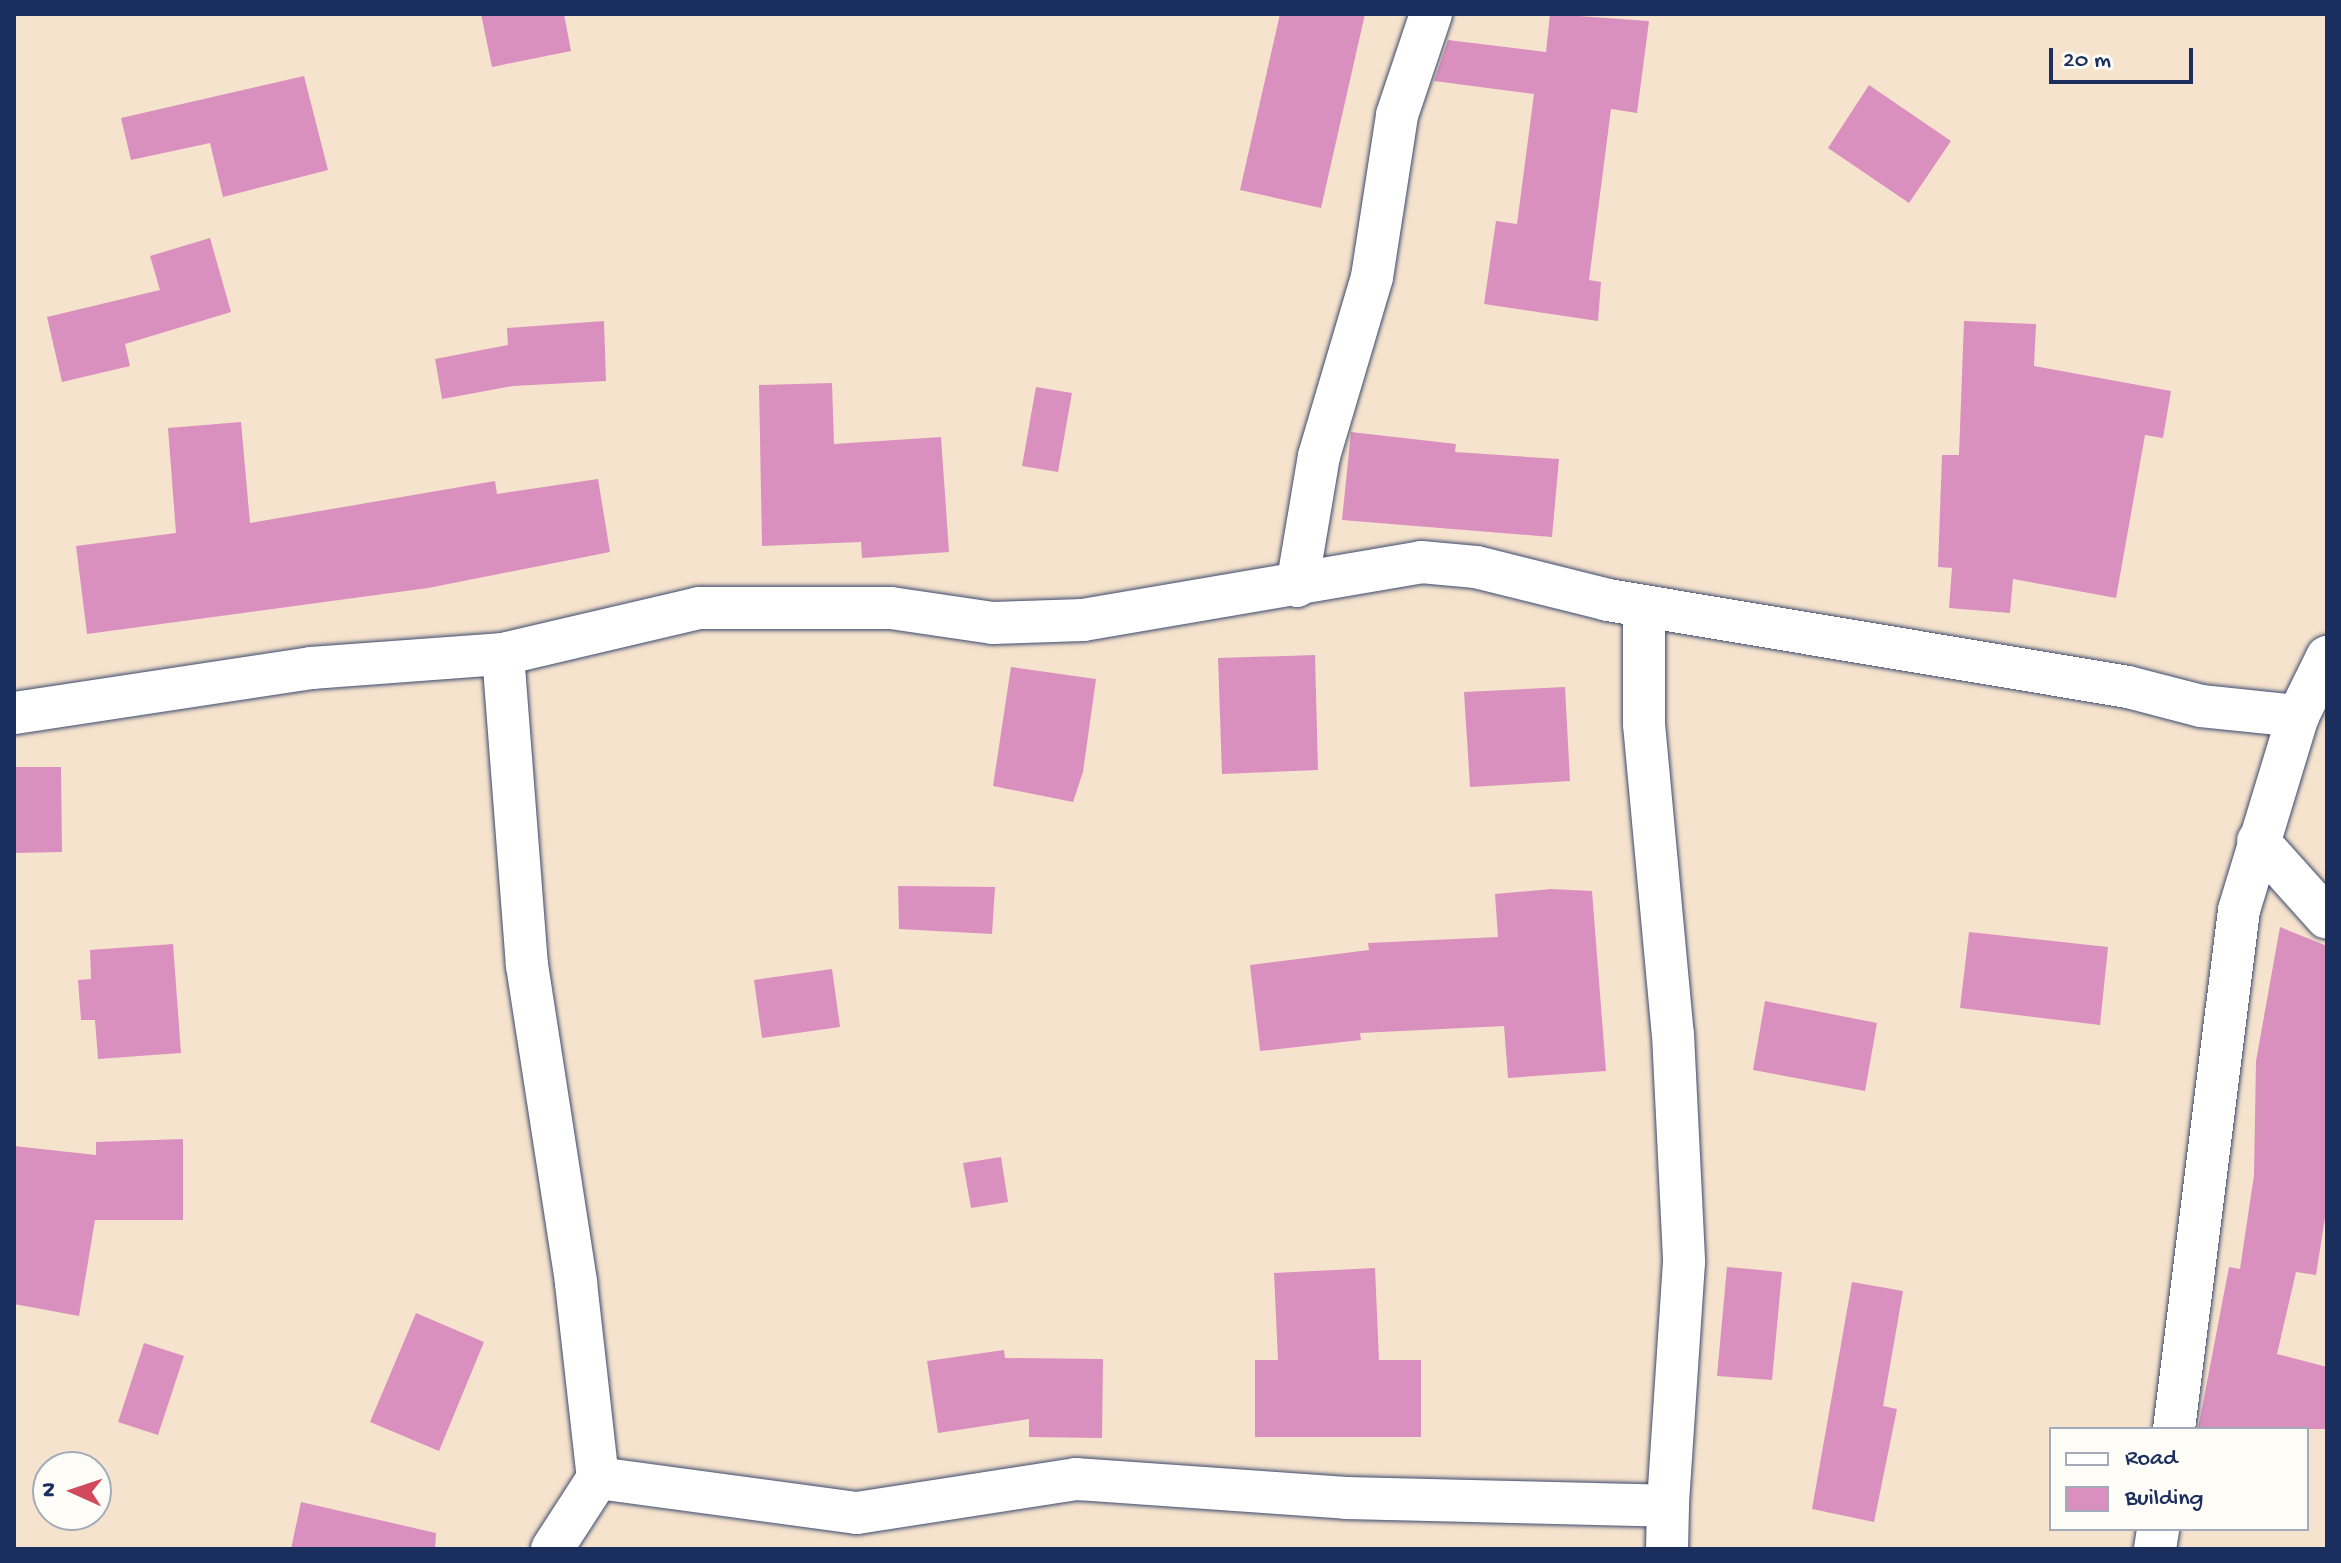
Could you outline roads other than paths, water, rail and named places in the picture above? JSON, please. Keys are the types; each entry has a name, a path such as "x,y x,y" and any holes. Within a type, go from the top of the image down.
{"street":[{"path":"1297,586 1319,456 1372,277 1397,115 1431,14"},
{"path":"14,713 311,668 503,654 699,608 891,608 993,623 1083,620 1297,586 1421,562 1476,567 1564,592 2128,687 2201,706 2298,716"},
{"path":"1644,606 1644,724 1673,1034 1684,1262 1667,1549"},
{"path":"503,654 527,965 576,1283 598,1478 552,1549"},
{"path":"2174,1427 2239,910 2298,716 2327,657"},
{"path":"2258,841 2327,918"},
{"path":"598,1478 857,1513 1076,1479 1346,1498 1668,1506"}]}
